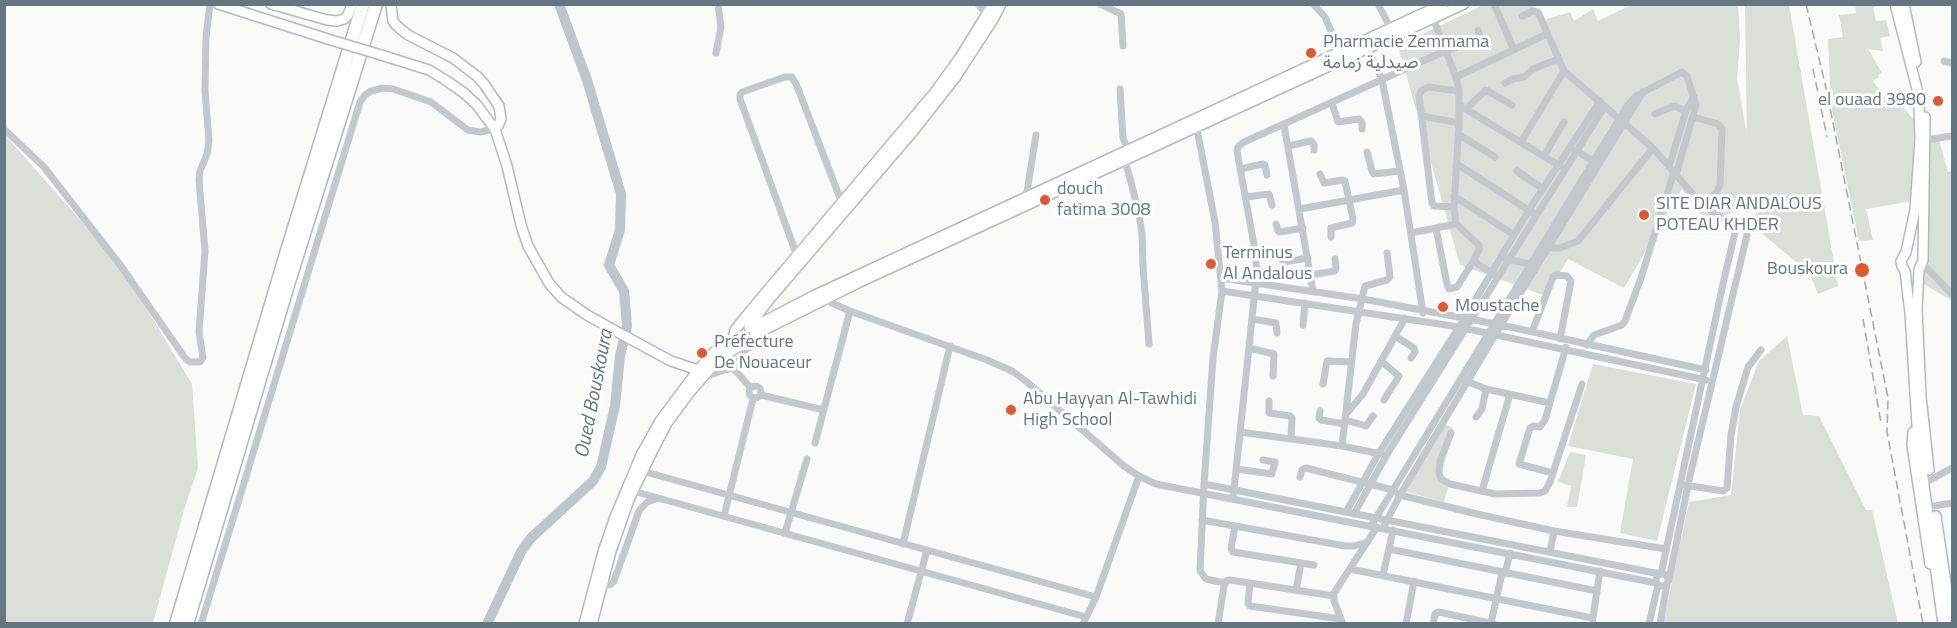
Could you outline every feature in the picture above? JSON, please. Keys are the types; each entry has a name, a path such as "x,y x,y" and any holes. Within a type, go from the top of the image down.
{"highway":[{"path":"176,624 363,4"},
{"path":"187,624 287,288 376,4"}],"street":[{"path":"4,129 44,167 121,266 185,358 190,362 200,362 203,358 199,332 205,251 199,180 209,141 205,91 206,37 210,4"},
{"path":"218,4 429,70 464,93 477,105 495,129 525,236 549,283 565,301 697,375 707,377 733,368"},
{"path":"271,4 337,21 345,19 352,4"},
{"path":"201,624 360,102 365,95 371,92 383,88 393,89 431,102 468,130 480,132 495,129 501,118 499,106 478,77 453,58 408,36 393,21 392,4"},
{"path":"716,53 721,27 718,4"},
{"path":"978,4 987,15"},
{"path":"592,624 597,586 633,491 667,423 697,375 753,341 752,330 767,302 935,92 960,59 993,4"},
{"path":"585,624 615,517 641,455 660,421 714,352 734,338 735,330 797,256 915,129 955,78 1001,4"},
{"path":"1100,4 1121,14 1123,46"},
{"path":"1313,4 1324,15 1340,52"},
{"path":"1378,4 1391,29"},
{"path":"1196,123 1340,52 1366,44 1443,4"},
{"path":"739,327 752,330 825,300 1127,155 1366,44 1464,4"},
{"path":"1494,4 1514,50"},
{"path":"1895,4 1917,89 1920,121 1915,210 1906,252 1901,261 1905,271 1916,416 1912,445 1930,569 1946,591 1951,608 1952,624"},
{"path":"1904,4 1922,90 1926,140 1917,309 1930,480 1949,578 1943,624"},
{"path":"1522,16 1533,11 1538,12 1564,71 1653,148 1702,205 1737,228 1740,226 1747,231 1688,486 1660,624"},
{"path":"1433,18 1456,77 1463,107 1459,123 1454,196 1456,224 1479,245 1479,250 1455,289 1449,288 1447,284 1436,228"},
{"path":"1233,499 1256,282 1256,255 1237,151 1241,144 1445,51 1477,41 1480,37 1478,30"},
{"path":"1456,77 1547,34"},
{"path":"1366,44 1382,80 1412,233 1424,311 1423,321"},
{"path":"1505,83 1524,77 1533,69 1558,59"},
{"path":"1944,62 1953,63"},
{"path":"1521,142 1564,71"},
{"path":"1497,325 1632,99 1682,72 1686,74 1696,105 1673,171 1641,278 1622,325 1594,335 1587,345"},
{"path":"797,256 740,99 742,92 792,77 844,207"},
{"path":"1454,207 1434,206 1432,203 1419,96 1423,89 1430,86 1459,91"},
{"path":"1120,89 1123,138 1142,232 1149,344"},
{"path":"1463,107 1486,90 1512,105"},
{"path":"1673,171 1686,111 1694,96"},
{"path":"1332,103 1338,122 1359,119 1362,122 1362,129"},
{"path":"1346,512 1366,484 1602,104"},
{"path":"1655,114 1674,106 1686,111"},
{"path":"1463,107 1562,167"},
{"path":"1422,116 1459,123"},
{"path":"1693,117 1718,124 1722,129 1720,185 1716,193 1702,205"},
{"path":"1544,156 1563,122"},
{"path":"1196,123 1214,215 1222,291 1214,342 1203,494 1201,574 1206,579 1225,583 1230,580 1334,596"},
{"path":"1284,125 1313,291"},
{"path":"1458,134 1495,157"},
{"path":"1026,198 1036,135"},
{"path":"1926,140 1953,136"},
{"path":"1288,146 1311,141 1314,144 1314,150"},
{"path":"1546,244 1553,248 1566,247 1583,236 1653,148"},
{"path":"1573,149 1595,163"},
{"path":"1367,152 1374,174 1399,171"},
{"path":"752,330 782,313 1026,198 1127,155"},
{"path":"1240,169 1263,164 1268,175"},
{"path":"1457,164 1533,213"},
{"path":"1505,259 1514,235 1533,213 1543,189 1562,167"},
{"path":"1517,171 1543,189"},
{"path":"1320,174 1324,183 1343,180 1350,200 1353,222 1331,228 1331,237"},
{"path":"1300,209 1404,190"},
{"path":"1246,197 1269,194 1272,205"},
{"path":"1454,196 1514,235"},
{"path":"1276,224 1280,232 1303,228"},
{"path":"1412,233 1456,224"},
{"path":"1649,624 1656,579 1661,574 1737,228"},
{"path":"1377,527 1376,518 1414,455 1465,379 1530,264 1546,244"},
{"path":"1906,252 1912,250 1918,252 1921,264 1953,294"},
{"path":"1281,251 1284,262 1308,258"},
{"path":"1342,446 1355,328 1367,284 1387,280 1390,277 1387,253"},
{"path":"1310,275 1335,270 1335,259"},
{"path":"1505,259 1530,264"},
{"path":"1473,260 1495,275"},
{"path":"1905,271 1914,273 1921,264"},
{"path":"1532,332 1553,277 1567,276 1571,281 1564,340 1565,350 1543,423 1540,427 1530,428 1519,464 1553,473"},
{"path":"1221,278 1363,299 1532,332 1715,372"},
{"path":"1222,291 1462,328 1713,382"},
{"path":"825,300 996,363 1020,376 1124,466 1156,484 1553,561 1664,587 1668,582 1667,576 1661,574 1204,484"},
{"path":"767,302 772,310 782,313"},
{"path":"1303,325 1305,303"},
{"path":"815,443 850,311"},
{"path":"1717,311 1728,314"},
{"path":"1346,419 1405,318"},
{"path":"1252,319 1276,323 1277,333"},
{"path":"1395,336 1414,348 1415,352 1411,358"},
{"path":"734,338 744,346"},
{"path":"733,368 744,346"},
{"path":"903,544 950,346"},
{"path":"1593,356 1595,346"},
{"path":"1249,348 1273,353 1273,375"},
{"path":"1679,484 1723,491 1727,488 1731,435 1736,407 1748,367 1761,350"},
{"path":"1323,384 1327,361 1352,362"},
{"path":"1381,361 1400,376 1384,400"},
{"path":"733,368 751,388"},
{"path":"1465,379 1486,389 1550,404"},
{"path":"1251,583 1248,603 1250,606 1342,621 1334,596 1336,589 1377,527 1387,520 1423,459 1465,379"},
{"path":"1451,433 1440,462 1441,479 1450,484 1495,494 1540,494 1549,485 1582,384"},
{"path":"751,388 759,387 762,391 761,396"},
{"path":"751,388 749,394 753,399"},
{"path":"1476,417 1482,409 1486,389"},
{"path":"1482,491 1509,394"},
{"path":"753,399 761,396 824,410"},
{"path":"724,516 753,399"},
{"path":"1269,401 1269,413 1292,418 1291,439"},
{"path":"1320,411 1321,420 1346,419 1366,426 1373,416"},
{"path":"1240,432 1342,446 1383,455"},
{"path":"1414,455 1423,459"},
{"path":"784,533 807,459"},
{"path":"1236,470 1272,474 1275,462 1263,460"},
{"path":"1300,477 1302,470 1306,468 1393,490 1400,495 1554,531 1666,549"},
{"path":"1930,480 1953,468"},
{"path":"642,471 1096,597"},
{"path":"633,491 922,571 1084,620 1096,597 1139,476"},
{"path":"1354,513 1366,484"},
{"path":"597,586 610,584 616,576 641,508 651,500 658,498"},
{"path":"1934,506 1953,503"},
{"path":"1202,520 1345,546 1368,542"},
{"path":"1235,526 1231,548 1233,552 1314,566"},
{"path":"1383,575 1393,530"},
{"path":"1550,551 1554,531"},
{"path":"1389,549 1597,591"},
{"path":"907,624 927,550"},
{"path":"1543,560 1542,555 1550,551"},
{"path":"1550,551 1556,557 1553,561"},
{"path":"1433,624 1438,612 1459,620 1488,623 1510,553"},
{"path":"1296,590 1301,563"},
{"path":"1350,569 1496,598 1592,621 1600,571"},
{"path":"1406,624 1414,582"},
{"path":"1218,624 1225,583"}],"shaded area":[{"path":"1483,5 1532,5 1541,21 1570,12 1574,21 1593,9 1598,21 1631,5 1738,5 1740,40 1737,79 1747,135 1745,5 1789,5 1838,286 1818,294 1809,273 1758,230 1755,201 1708,224 1682,189 1624,288 1568,259 1546,296 1460,265 1398,46"},
{"path":"1855,5 1881,5 1873,7 1876,21 1886,20 1890,36 1880,38 1883,51 1868,49 1882,73 1873,81 1890,104 1897,99 1914,118 1912,201 1866,209 1873,240 1859,241 1831,105 1828,39 1843,37 1839,15 1856,13"},
{"path":"4,134 120,265 192,384 198,468 153,623 5,623"},
{"path":"1939,140 1948,172 1952,171 1952,301 1924,284 1930,141"},
{"path":"1787,336 1803,415 1819,416 1866,510 1872,510 1898,623 1663,624 1689,502 1731,495 1740,410 1759,361"},
{"path":"1593,364 1696,384 1657,541 1620,533 1633,459 1568,446"},
{"path":"1444,424 1453,428 1441,475 1450,481 1444,502 1404,491"},
{"path":"1570,452 1586,455 1577,507 1567,507 1571,486 1558,482"}],"waterway":[{"name":"Oued Bouskoura","path":"487,624 521,552 531,538 593,481 601,467 615,406 620,356 627,326 624,291 609,265 620,230 621,194 587,80 559,4"}],"railway":[{"path":"1806,4 1826,88 1888,398 1887,432 1923,624"},
{"path":"1813,69 1827,137"},
{"path":"1863,319 1881,423"}],"place":[{"name":"Pharmacie Zemmama صيدلية زمامة","path":"1311,53"},
{"name":"el ouaad 3980","path":"1938,101"},
{"name":"douch fatima 3008","path":"1045,200"},
{"name":"SITE DIAR ANDALOUS POTEAU KHDER","path":"1644,215"},
{"name":"Terminus Al Andalous","path":"1211,264"},
{"name":"Bouskoura","path":"1862,270"},
{"name":"Moustache","path":"1443,307"},
{"name":"Préfecture De Nouaceur","path":"702,353"},
{"name":"Abu Hayyan Al-Tawhidi High School","path":"1011,410"}]}
